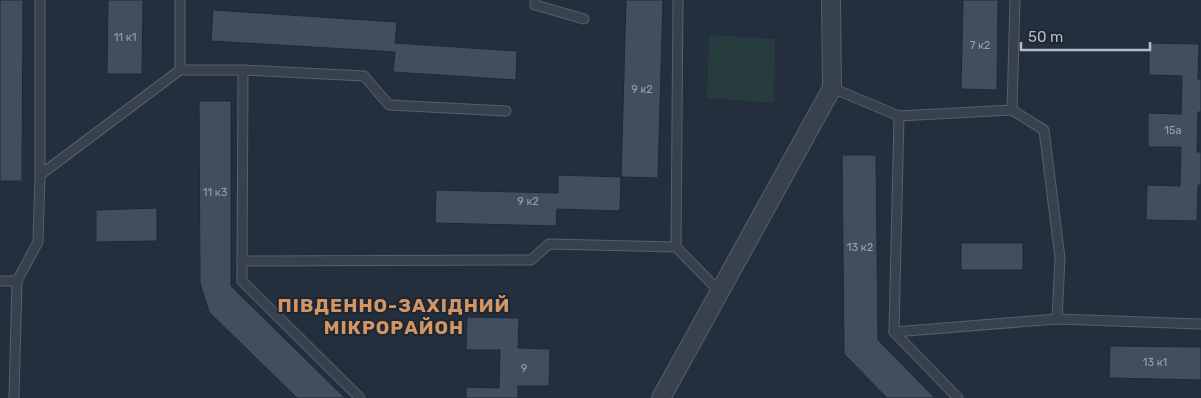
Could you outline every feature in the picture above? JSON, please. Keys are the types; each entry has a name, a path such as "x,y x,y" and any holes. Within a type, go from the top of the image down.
{"street":[{"path":"661,398 832,88 831,0"}],"lane":[{"path":"14,398 17,281 38,242 40,0"},
{"path":"180,0 180,70"},
{"path":"535,0 535,5 584,19"},
{"path":"676,247 678,0"},
{"path":"1012,110 1014,0"},
{"path":"40,175 180,70 243,70 364,76 388,105 506,111"},
{"path":"243,70 242,281 360,398"},
{"path":"832,88 899,116 1012,110 1044,130 1060,258 1057,319"},
{"path":"899,116 894,332 958,398"},
{"path":"242,261 531,260 549,244 676,247 720,292"},
{"path":"0,281 17,281"},
{"path":"894,332 1057,319 1201,324"}],"green space":[{"path":"709,35 775,39 774,103 707,98"}],"building":[{"path":"0,0 23,0 22,181 0,181"},
{"path":"108,0 143,0 142,74 107,74"},
{"path":"626,0 663,0 658,178 621,177"},
{"path":"963,0 998,0 997,90 961,89"},
{"path":"213,10 397,22 395,43 517,51 516,80 393,72 395,52 211,41"},
{"path":"1149,43 1199,44 1198,79 1201,79 1201,112 1198,112 1197,152 1201,152 1201,185 1198,185 1197,221 1146,220 1147,185 1180,186 1181,147 1148,147 1148,113 1181,114 1182,76 1149,75"},
{"path":"199,101 231,101 231,286 345,398 297,398 209,312 200,283"},
{"path":"842,155 876,155 878,340 935,398 887,398 844,354"},
{"path":"558,175 621,177 620,211 557,209 556,226 435,223 436,190 558,193"},
{"path":"157,208 157,241 96,242 96,210"},
{"path":"961,243 1023,243 1023,270 961,270"},
{"path":"467,317 519,318 518,348 550,349 549,386 518,386 518,398 466,398 466,387 499,388 500,350 466,350"},
{"path":"1110,346 1201,347 1201,380 1109,378"}],"district":[{"name":"ПІВДЕННО-ЗАХІДНИЙ МІКРОРАЙОН","path":"394,316"}]}
